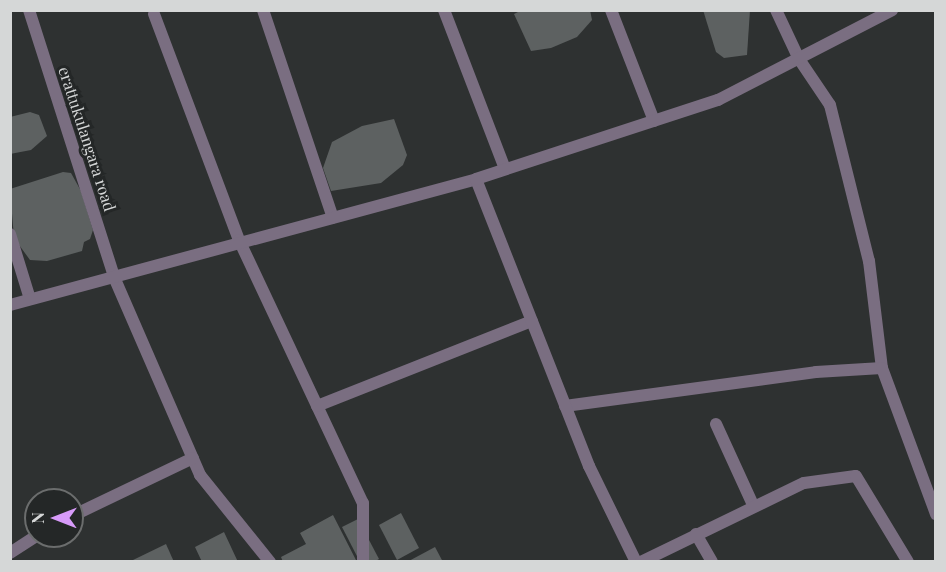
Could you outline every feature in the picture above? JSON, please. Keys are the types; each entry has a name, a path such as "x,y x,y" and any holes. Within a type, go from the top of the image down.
{"street":[{"name":"erattukulangara road","path":"29,10 114,277 200,475 270,561"},
{"path":"263,10 333,218"},
{"path":"444,10 505,169"},
{"path":"610,10 654,121"},
{"path":"776,10 799,58 830,105 869,261 882,368 936,514"},
{"path":"10,305 239,240 333,218 476,179 718,100 892,10"},
{"path":"154,14 239,240 363,503 363,561"},
{"path":"476,179 589,466 638,561 804,483 856,476 908,561"},
{"path":"10,234 30,300"},
{"path":"317,406 532,321"},
{"path":"565,406 816,372 882,368"},
{"path":"716,424 753,505"},
{"path":"84,510 193,458"},
{"path":"696,534 711,561"},
{"path":"10,553 24,544"}],"building":[{"path":"522,10 590,10 592,20 577,37 551,48 531,51 514,14"},
{"path":"703,10 750,10 747,55 724,58 716,52"},
{"path":"30,112 39,115 47,136 31,150 10,154 10,117"},
{"path":"394,119 407,155 403,165 381,183 331,191 323,168 332,142 362,126"},
{"path":"63,172 71,173 81,191 93,230 90,239 84,242 82,251 47,261 30,260 14,238 10,189"},
{"path":"401,513 419,548 397,560 379,525"},
{"path":"333,515 357,562 283,562 281,557 306,544 300,533"},
{"path":"358,519 379,559 374,562 360,562 342,527"},
{"path":"224,532 238,562 202,562 195,547"},
{"path":"166,544 174,562 134,562 133,560"},
{"path":"435,547 443,562 407,562"}]}
